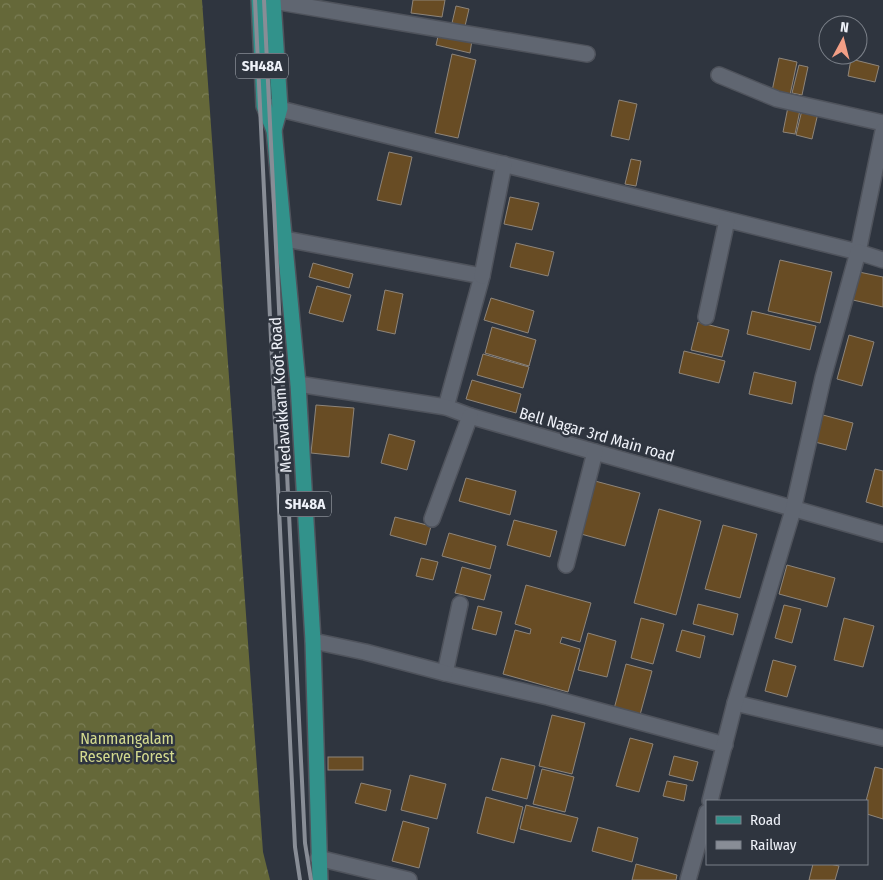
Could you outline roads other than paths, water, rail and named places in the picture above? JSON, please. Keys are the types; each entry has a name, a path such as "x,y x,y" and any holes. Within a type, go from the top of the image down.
{"main road":[{"name":"SH48A","path":"269,0 264,106 274,130"},
{"name":"Medavakkam Koot Road","path":"269,0 280,108 274,130 298,384 314,641 320,880"}],"street":[{"path":"269,0 587,54"},
{"path":"719,74 776,99 883,124"},
{"path":"264,106 280,108 858,252 883,260"},
{"path":"710,800 736,703 793,510 823,378 858,252 883,131"},
{"path":"446,407 482,276 504,164"},
{"path":"706,317 728,220"},
{"path":"285,240 482,276"},
{"name":"Bell Nagar 3rd Main road","path":"298,384 446,407 470,416 793,510 883,534"},
{"path":"432,519 470,416"},
{"path":"566,565 595,452"},
{"path":"445,673 460,604"},
{"path":"314,641 548,697 725,745"},
{"path":"736,703 883,738"},
{"path":"688,880 706,816"},
{"path":"318,858 409,880"}],"railway":[{"path":"255,0 295,847 300,880"},
{"path":"264,0 305,843 311,880"}],"park label":[{"name":"Nanmangalam Reserve Forest","path":"127,747"}]}
